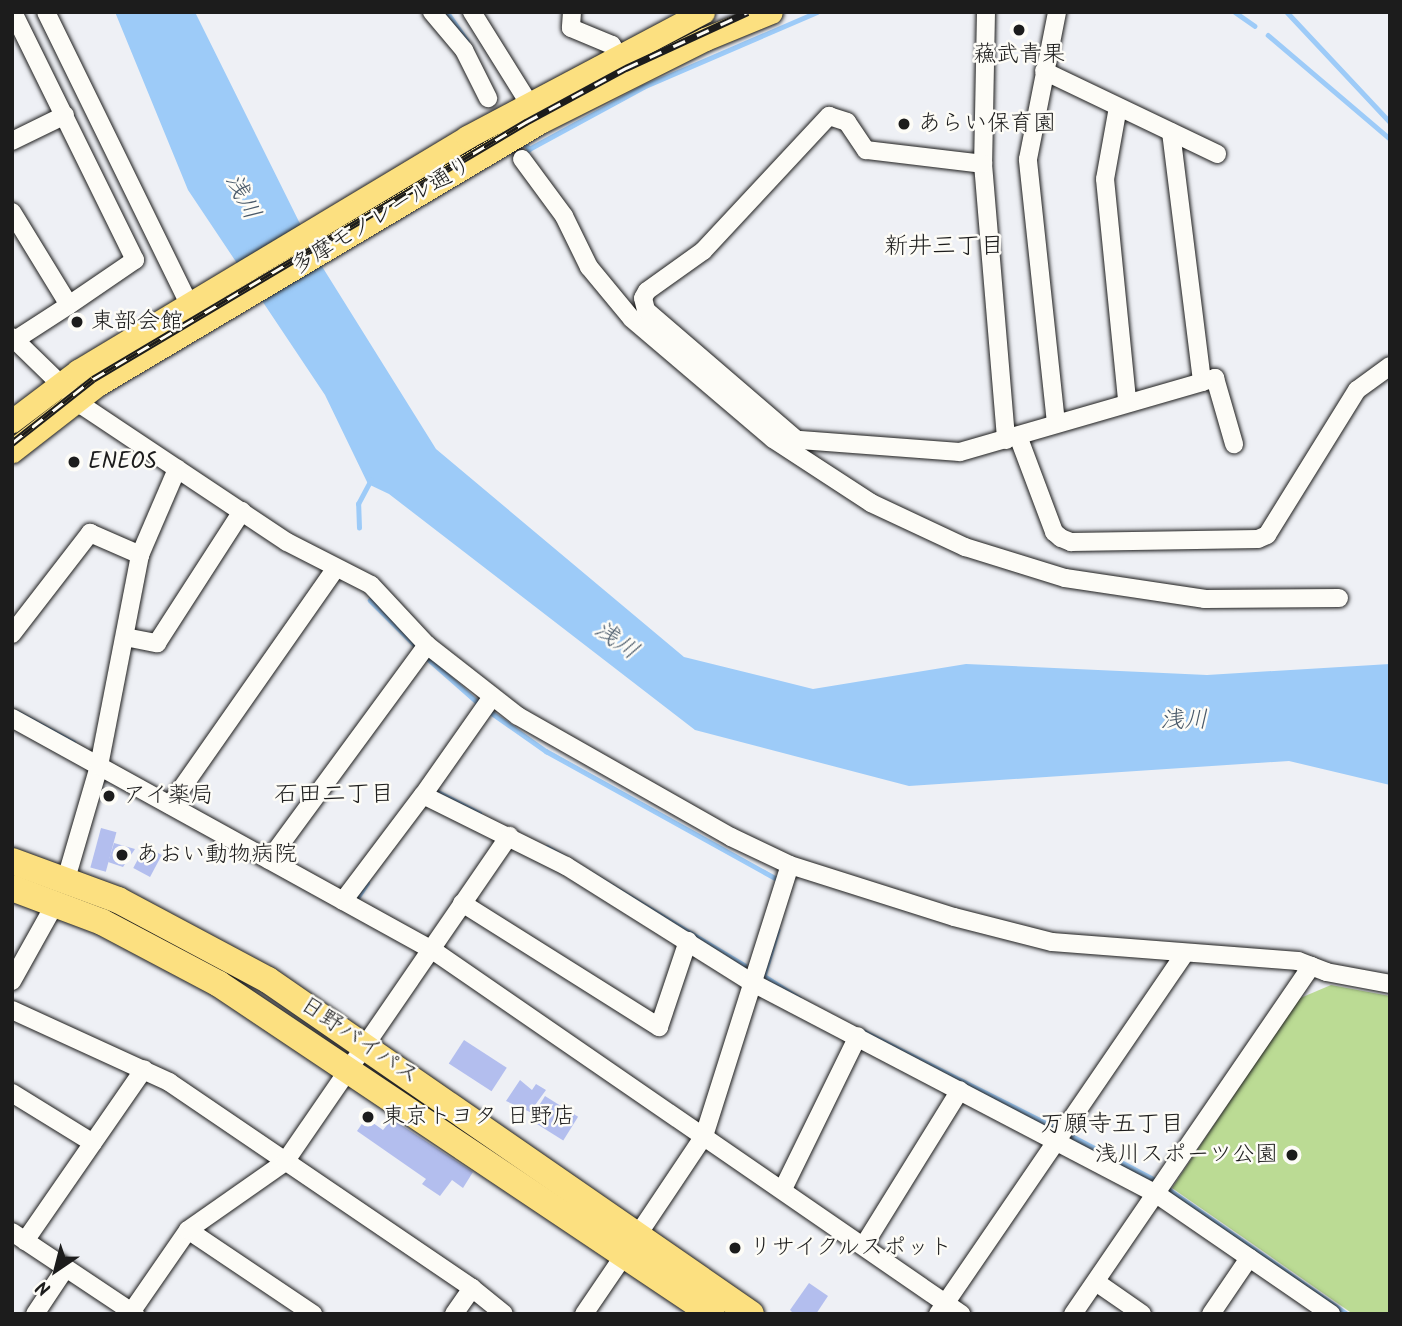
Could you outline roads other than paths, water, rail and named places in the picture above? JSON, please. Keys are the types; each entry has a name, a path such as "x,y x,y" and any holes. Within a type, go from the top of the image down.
{"highway":[{"name":"日野バイパス","path":"12,861 66,879 210,947 366,1045 631,1245 712,1314"},
{"name":"日野バイパス","path":"12,888 162,950 631,1245 751,1314"}],"main road":[{"name":"多摩モノレール通り","path":"12,451 66,393 191,302 467,137 534,113 771,12"},
{"name":"多摩モノレール通り","path":"12,421 203,321 479,159 534,113 617,54 696,13"}],"street":[{"path":"13,12 135,260 14,338 66,393 288,542 370,585 423,650 487,704 643,788 785,875 1029,937 1090,948 1298,961 1390,984"},
{"path":"46,12 203,321"},
{"path":"432,12 464,50 488,98"},
{"path":"472,12 534,113"},
{"path":"572,12 571,28 612,45 617,54"},
{"path":"986,12 983,164 1012,438 1054,532 1071,542 1258,540 1267,535 1357,390 1390,366"},
{"path":"1056,423 1028,159 1057,12"},
{"path":"1044,71 1217,154"},
{"path":"1118,107 1105,179 1127,401"},
{"path":"12,141 65,115"},
{"path":"797,440 646,310 643,298 647,291 703,251 829,116 847,122 866,150 983,164"},
{"path":"1171,132 1202,383"},
{"path":"522,159 559,208 589,267 632,319 773,439 852,492 965,547 1053,575 1205,599 1339,598"},
{"path":"12,212 69,305"},
{"path":"773,439 960,452 1127,401 1215,378 1234,444"},
{"path":"66,879 99,766 140,555 177,469"},
{"path":"125,637 157,643 242,511"},
{"path":"12,634 90,533 140,555"},
{"path":"170,805 336,568"},
{"path":"269,860 423,650"},
{"path":"342,901 423,795 487,704"},
{"path":"12,718 431,949 864,1245 942,1308 961,1314"},
{"path":"423,795 566,866 751,982 1155,1193 1331,1314"},
{"path":"144,1069 93,1143 19,1237 133,1313 188,1230 285,1162 509,836"},
{"path":"584,1314 704,1136 785,875"},
{"path":"462,903 659,1027 688,941"},
{"path":"12,981 55,904"},
{"path":"942,1308 1185,953"},
{"path":"1073,1314 1311,966"},
{"path":"12,1010 144,1069 472,1288 504,1314"},
{"path":"783,1189 858,1036"},
{"path":"864,1245 960,1090"},
{"path":"12,1093 93,1143"},
{"path":"188,1230 313,1314"},
{"path":"1211,1314 1249,1258"},
{"path":"35,1314 65,1269"},
{"path":"1096,1282 1142,1314"},
{"path":"454,1314 472,1288"}],"water":[{"name":"浅川","path":"115,12 195,12 318,260 436,449 684,657 813,689 966,664 1207,675 1390,664 1390,785 1289,761 909,786 695,730 389,494 368,484 325,395 188,190"}],"waterway":[{"path":"447,12 467,41"},
{"path":"527,146 529,149 643,87 817,12"},
{"path":"1235,12 1255,26"},
{"path":"1287,12 1390,122"},
{"path":"1268,35 1390,139"},
{"path":"359,528 358,504 371,480"},
{"path":"370,600 420,650"},
{"path":"426,657 482,706"},
{"path":"489,711 546,751 781,881"},
{"path":"17,712 73,742"},
{"path":"434,790 479,813"},
{"path":"547,847 744,965"},
{"path":"357,898 367,883"},
{"path":"778,930 764,976 799,998"},
{"path":"863,1031 1058,1129"},
{"path":"1066,1133 1157,1181"},
{"path":"1164,1186 1347,1314"}],"railway":[{"path":"12,443 93,379 526,122 626,68 748,12"}],"place":[{"name":"蘓武青果","path":"1019,30"},
{"name":"あらい保育園","path":"904,124"},
{"name":"東部会館","path":"77,322"},
{"name":"ENEOS","path":"74,462"},
{"name":"アイ薬局","path":"109,796"},
{"name":"あおい動物病院","path":"122,855"},
{"name":"東京トヨタ 日野店","path":"368,1117"},
{"name":"浅川スポーツ公園","path":"1292,1155"},
{"name":"リサイクルスポット","path":"735,1248"}],"district":[{"name":"新井三丁目","path":"944,247"},
{"name":"石田二丁目","path":"334,795"},
{"name":"万願寺五丁目","path":"1112,1125"}]}
